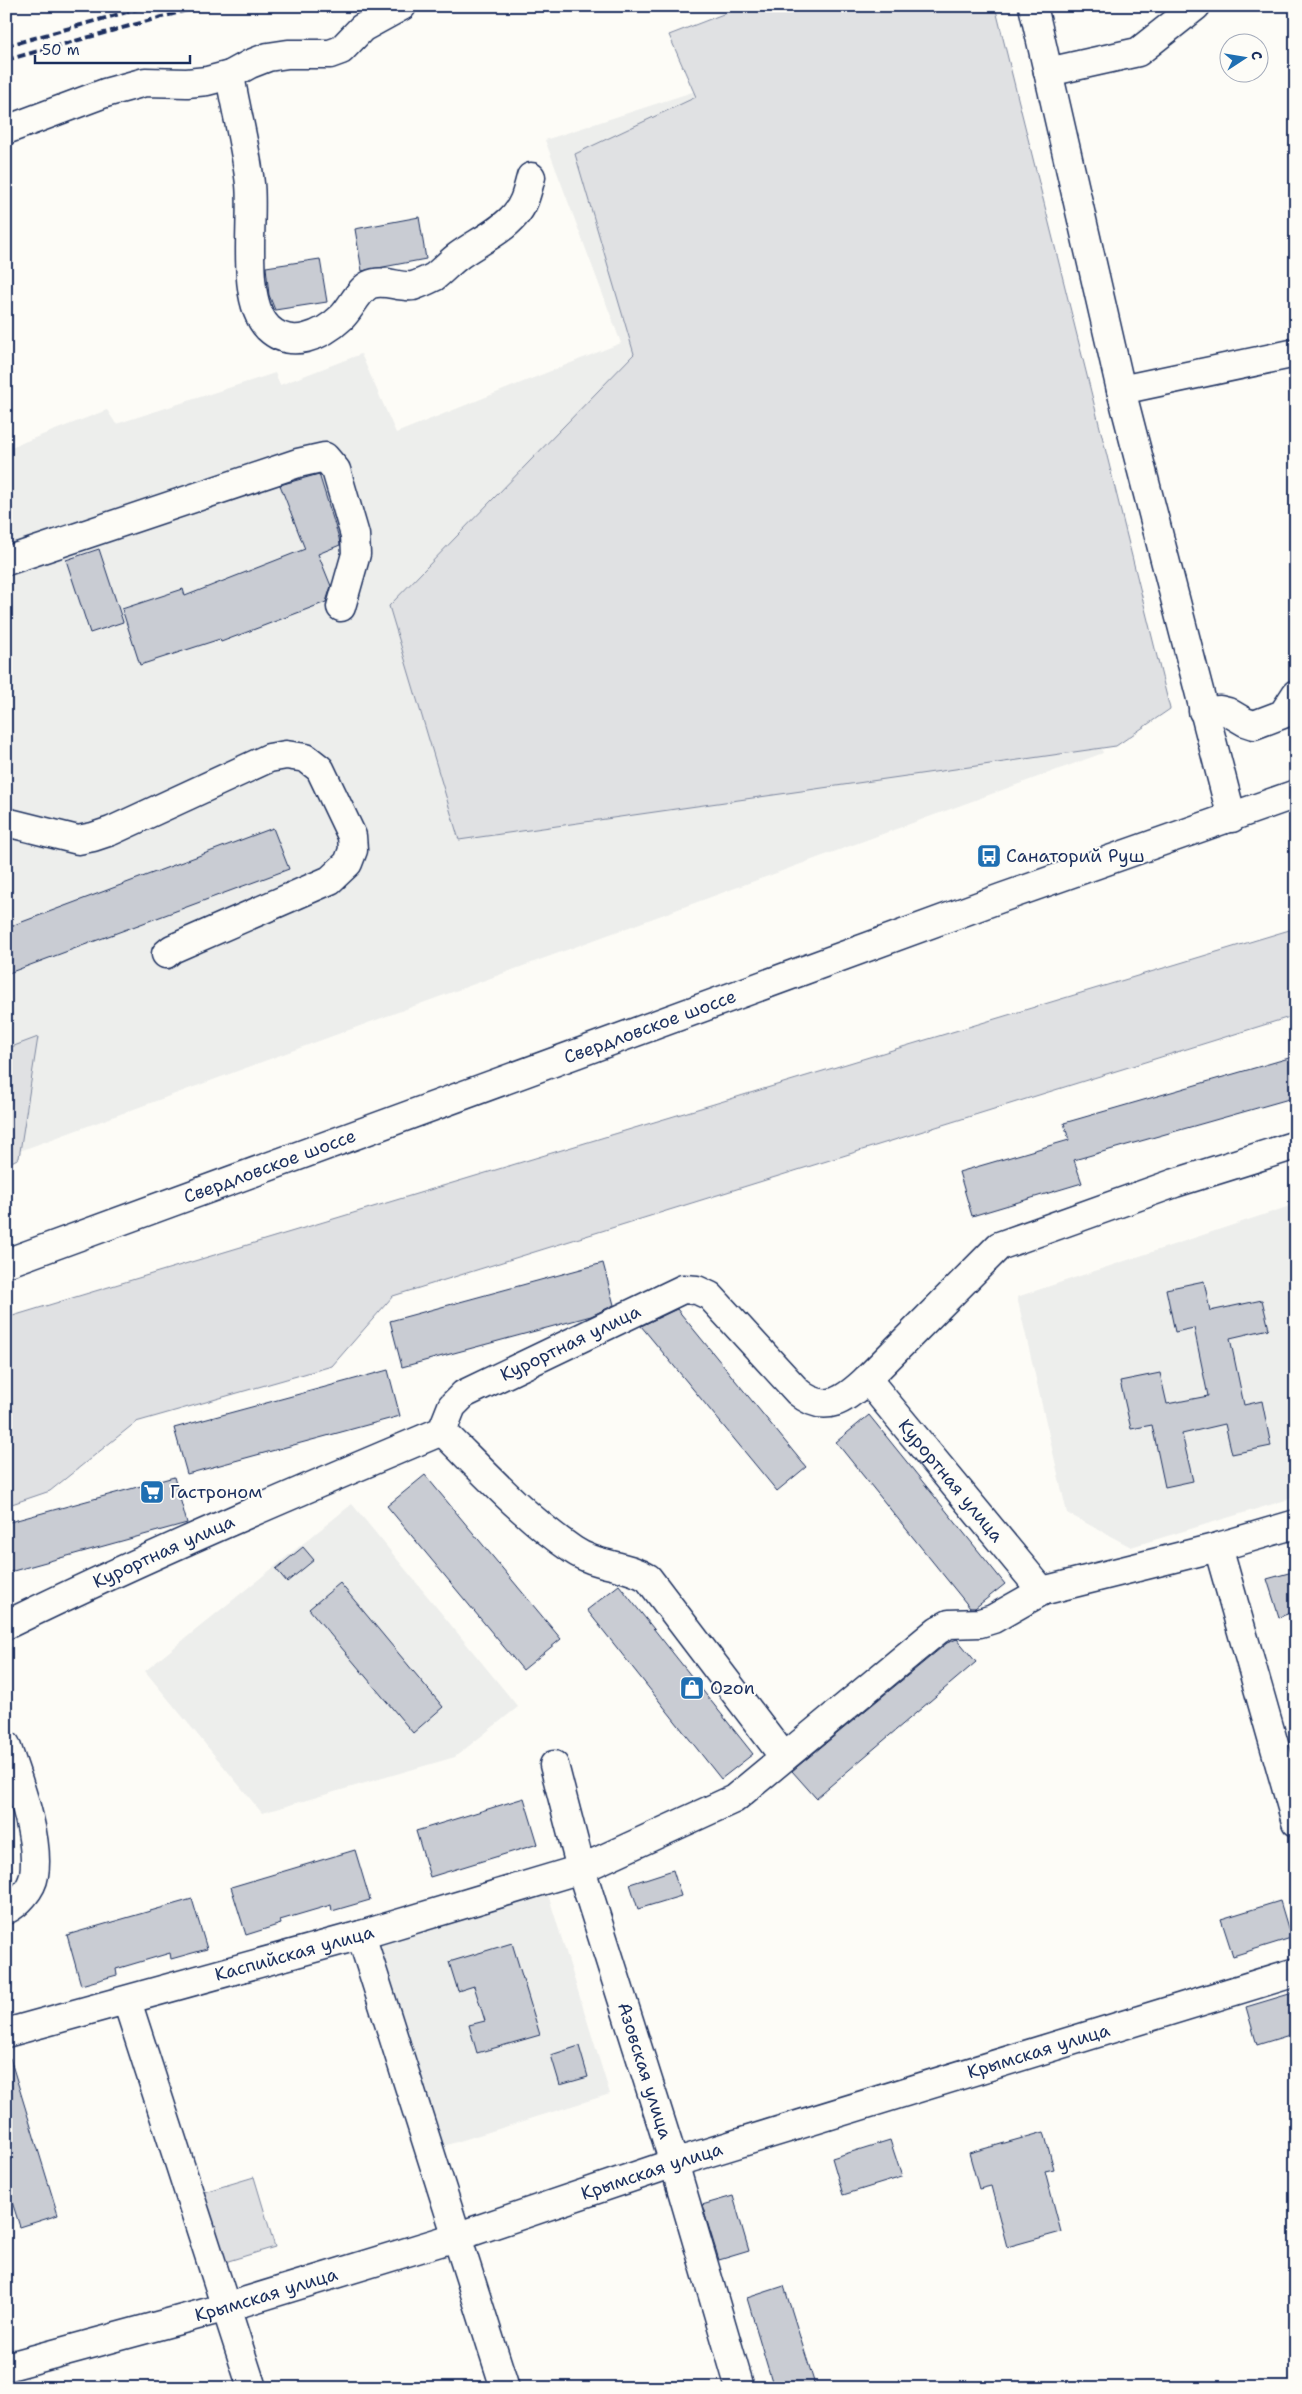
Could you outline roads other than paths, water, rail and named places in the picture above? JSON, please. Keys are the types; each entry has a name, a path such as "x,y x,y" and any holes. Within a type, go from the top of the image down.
{"street":[{"path":"6,130 105,93 145,82 186,83 230,76 250,64 268,57 288,54 330,54 341,50 362,28 402,6"},
{"path":"1033,6 1121,390 1232,818"},
{"path":"1048,72 1138,52 1196,6"},
{"path":"230,76 250,186 248,236 254,290 259,314 267,327 282,338 304,339 325,330 342,316 367,286 378,282 400,287 415,285 434,277 457,257 514,216 524,202 531,177"},
{"path":"1121,390 1296,353"},
{"path":"6,561 298,463 325,458 336,470 355,535 356,554 341,607"},
{"path":"1203,711 1220,710 1228,712 1254,725 1292,706"},
{"path":"6,822 78,840 112,831 269,758 286,755 306,758 320,769 352,836 353,850 348,863 330,880 172,949 166,954"},
{"name":"Свердловское шоссе","path":"6,1263 992,901 1296,794"},
{"path":"867,1380 999,1246 1175,1183 1296,1145"},
{"name":"Курортная улица","path":"6,1625 221,1525 442,1431 452,1406 464,1394 683,1289 697,1290 710,1296 798,1392 810,1402 825,1404 847,1398 867,1380 1042,1590"},
{"path":"442,1431 521,1508 573,1551 600,1564 638,1572 648,1578 784,1757"},
{"name":"Каспийская улица","path":"6,2034 361,1935 581,1869 734,1799 938,1630 949,1624 993,1620 1042,1590 1218,1547 1296,1524"},
{"path":"1218,1547 1296,1822"},
{"path":"6,1745 27,1812 34,1850 34,1876 27,1892 14,1906 6,1910"},
{"name":"Азовская улица","path":"554,1764 581,1869 674,2163 740,2388"},
{"path":"361,1935 505,2388"},
{"name":"Крымская улица","path":"6,2367 227,2307 456,2237 674,2163 1296,1972"},
{"path":"127,2001 252,2388"},
{"path":"6,2372 11,2388"}],"railway":[{"path":"6,46 148,6"},
{"path":"6,60 202,6"}],"place":[{"name":"Санаторий Руш","path":"989,856"},
{"name":"Гастроном","path":"152,1492"},
{"name":"Ozon","path":"692,1688"}]}
